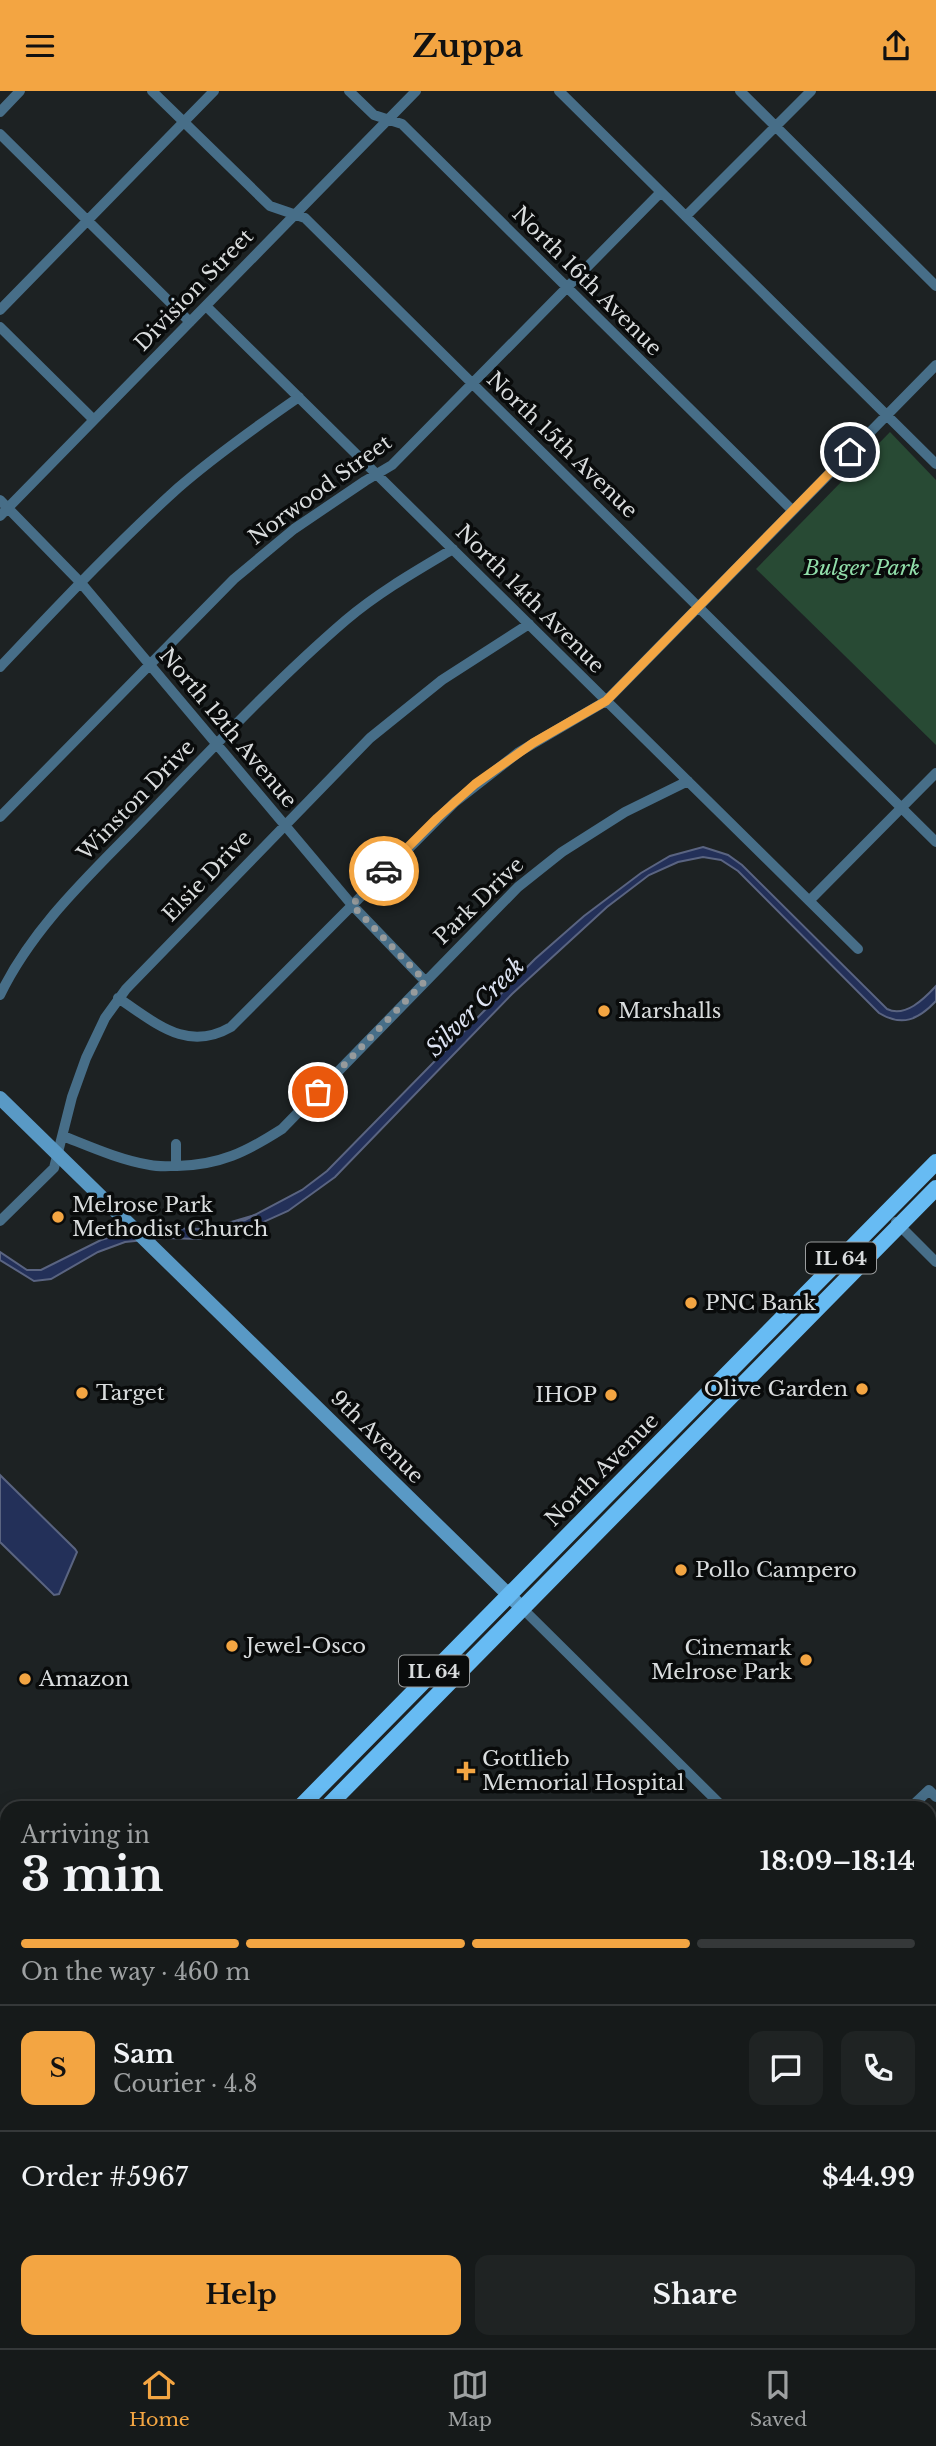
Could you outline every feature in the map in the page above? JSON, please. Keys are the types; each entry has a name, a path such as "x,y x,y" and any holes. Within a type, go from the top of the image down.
{"main road":[{"name":"North Avenue","path":"306,1801 936,1162"},
{"name":"North Avenue","path":"333,1801 936,1188"}],"street":[{"path":"0,112 20,91"},
{"name":"North 15th Avenue","path":"152,91 270,207 305,218 936,842"},
{"path":"0,310 214,91"},
{"name":"North 16th Avenue","path":"349,91 374,115 402,124 792,510"},
{"name":"Division Street","path":"3,508 94,420 416,91"},
{"path":"559,91 936,464"},
{"path":"740,91 936,286"},
{"path":"685,216 811,91"},
{"path":"0,134 190,322"},
{"name":"Norwood Street","path":"0,817 260,556 318,512 392,465 661,192"},
{"name":"North 14th Avenue","path":"206,306 858,949"},
{"path":"0,327 94,420"},
{"path":"118,998 162,1027 195,1038 218,1033 239,1020 421,833 475,784 547,734 606,701 936,365"},
{"path":"0,667 81,583 180,487 232,445 299,397"},
{"name":"North 12th Avenue","path":"3,508 81,583 352,905 425,981"},
{"name":"Winston Drive","path":"0,995 22,956 51,916 216,745 347,619 399,581 453,549"},
{"name":"Elsie Drive","path":"0,1221 54,1168 72,1097 86,1058 100,1027 118,998 150,962 370,739 416,699 461,666 529,624"},
{"path":"810,900 936,773"},
{"name":"Park Drive","path":"63,1136 125,1159 153,1166 203,1165 229,1159 254,1147 282,1129 518,887 562,852 625,812 688,781"},
{"name":"9th Avenue","path":"0,1098 717,1801"},
{"path":"176,1144 176,1166"},
{"path":"886,1213 936,1262"},
{"path":"917,1801 929,1790 936,1797"}],"green space":[{"name":"Bulger Park","path":"890,432 936,480 936,745 756,569"}],"water":[{"path":"703,847 728,855 742,865 887,1009 907,1009 936,986 936,1001 923,1013 909,1019 895,1020 879,1013 738,871 721,860 703,857 678,862 649,875 607,907 512,994 335,1177 288,1211 239,1233 198,1239 165,1238 125,1242 98,1252 51,1279 34,1281 0,1260 0,1252 27,1270 41,1270 101,1240 117,1235 152,1228 202,1229 245,1220 302,1190 327,1171 535,959 584,916 641,873 670,856"},
{"path":"0,1475 77,1552 59,1594 54,1595 0,1542"}],"waterway":[{"name":"Silver Creek","path":"222,1225 256,1215"}],"way so far":[{"path":"318,1092 425,981 352,905 384,871"}],"place":[{"name":"Marshalls","path":"604,1011"},
{"name":"Melrose Park Methodist Church","path":"58,1217"},
{"name":"PNC Bank","path":"691,1303"},
{"name":"Olive Garden","path":"862,1389"},
{"name":"Target","path":"82,1393"},
{"name":"IHOP","path":"611,1395"},
{"name":"Pollo Campero","path":"681,1570"},
{"name":"Jewel-Osco","path":"232,1646"},
{"name":"Cinemark Melrose Park","path":"806,1660"},
{"name":"Amazon","path":"25,1679"},
{"name":"Gottlieb Memorial Hospital","path":"466,1771"}],"route":[{"path":"384,871 475,784 547,734 606,701 850,452"}]}
